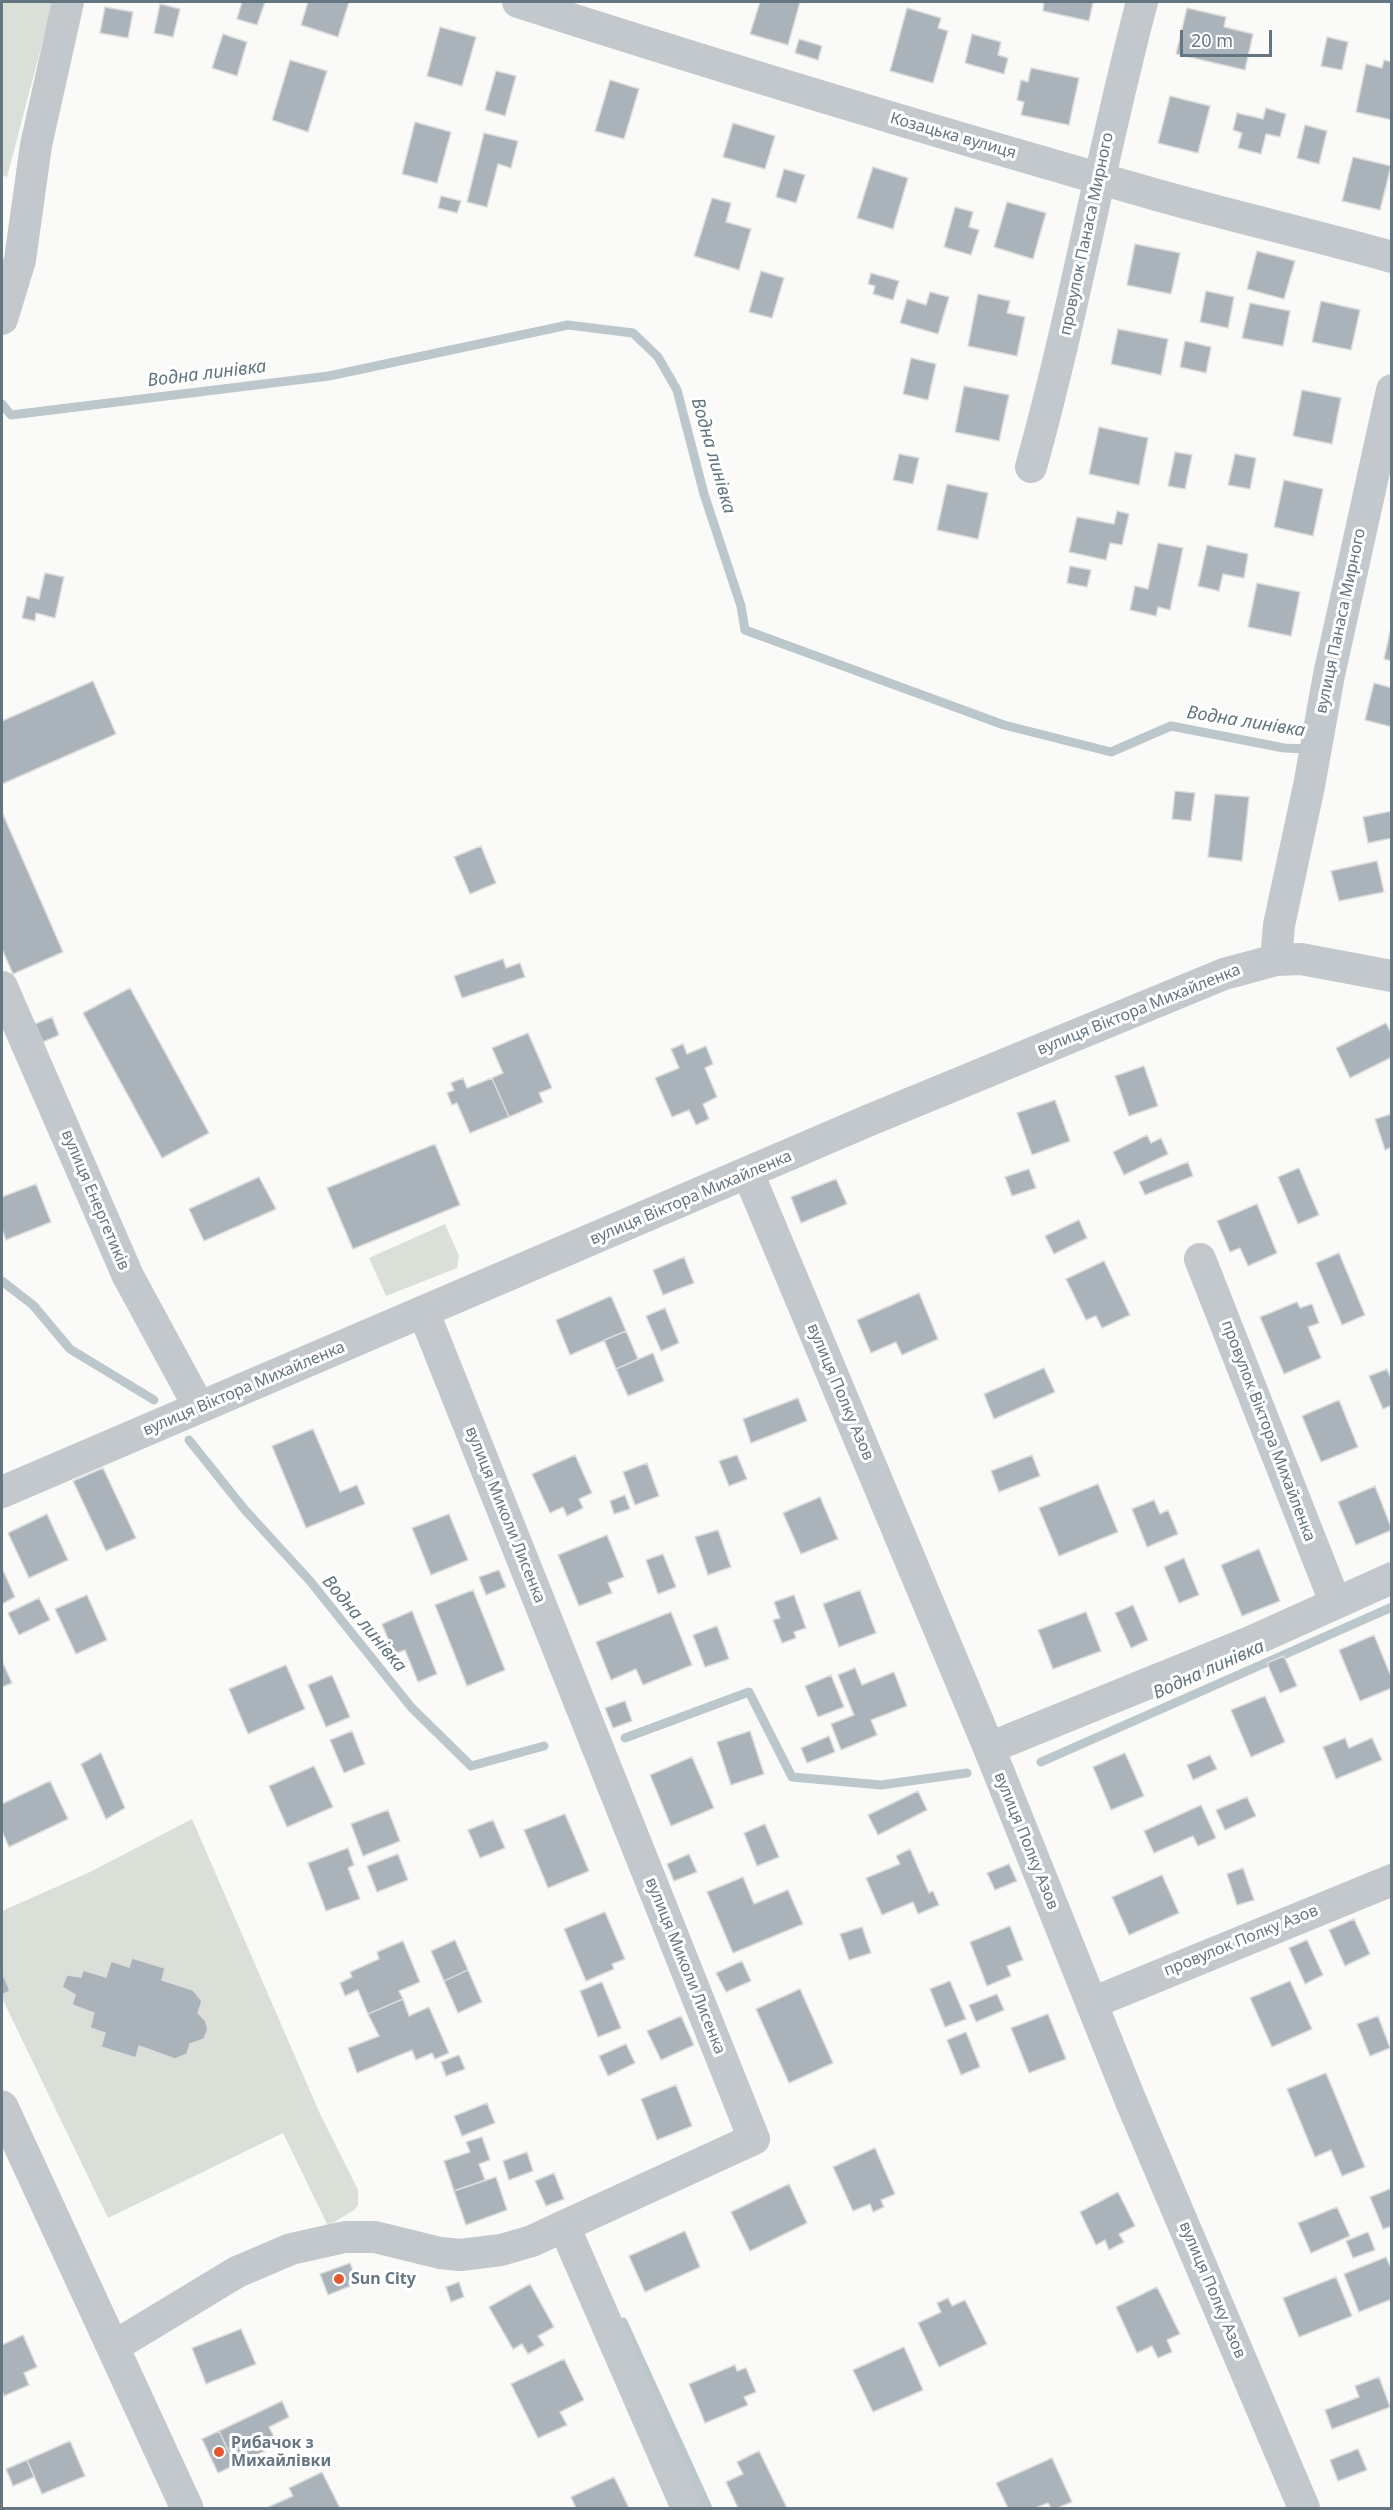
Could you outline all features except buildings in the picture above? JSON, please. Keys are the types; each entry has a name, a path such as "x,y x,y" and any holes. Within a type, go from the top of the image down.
{"street":[{"path":"2,319 20,260 40,124 68,2"},
{"name":"Козацька вулиця","path":"518,2 759,78 1099,178 1392,257"},
{"name":"провулок Панаса Мирного","path":"1031,467 1074,301 1127,51 1142,2"},
{"name":"вулиця Панаса Мирного","path":"1276,960 1279,925 1309,786 1333,654 1392,390"},
{"name":"вулиця Віктора Михайленка","path":"2,1492 748,1173 1224,974 1276,960 1323,962 1392,976"},
{"name":"вулиця Енергетиків","path":"2,987 128,1276 200,1407"},
{"name":"вулиця Полку Азов","path":"748,1173 1304,2508"},
{"name":"провулок Віктора Михайленка","path":"1200,1259 1335,1602"},
{"name":"вулиця Миколи Лисенка","path":"424,1313 754,2139 564,2226"},
{"path":"989,1748 1240,1646 1392,1578"},
{"name":"провулок Полку Азов","path":"1092,2003 1392,1880"},
{"path":"2,2107 187,2508"},
{"path":"113,2347 213,2286 263,2259 291,2249 345,2237 375,2237 440,2253 460,2255 501,2250 532,2241 564,2226 687,2508"}],"shaded area":[{"path":"2,2 53,2 7,177 2,175"},
{"path":"445,1224 459,1256 457,1268 386,1296 369,1258"},
{"path":"192,1819 320,2114 358,2190 358,2205 354,2210 328,2226 283,2133 108,2218 2,1998 2,1911 90,1872"}],"waterway":[{"name":"Водна линівка","path":"2,404 11,415 329,376 568,325 633,333 658,357 677,390 704,494 741,606 745,630 1004,725 1111,752 1171,726 1284,748 1310,749"},
{"name":"Водна линівка","path":"2,1281 33,1305 70,1349 154,1400"},
{"name":"Водна линівка","path":"189,1440 245,1510 310,1581 411,1707 471,1766 544,1746"},
{"name":"Водна линівка","path":"1041,1762 1392,1607"},
{"name":"Водна линівка","path":"625,1738 749,1692 792,1777 881,1785 967,1773"},
{"path":"623,2322 708,2508"}],"place":[{"name":"Sun City","path":"339,2279"},
{"name":"Рибачок з Михайлівки","path":"219,2452"}]}
